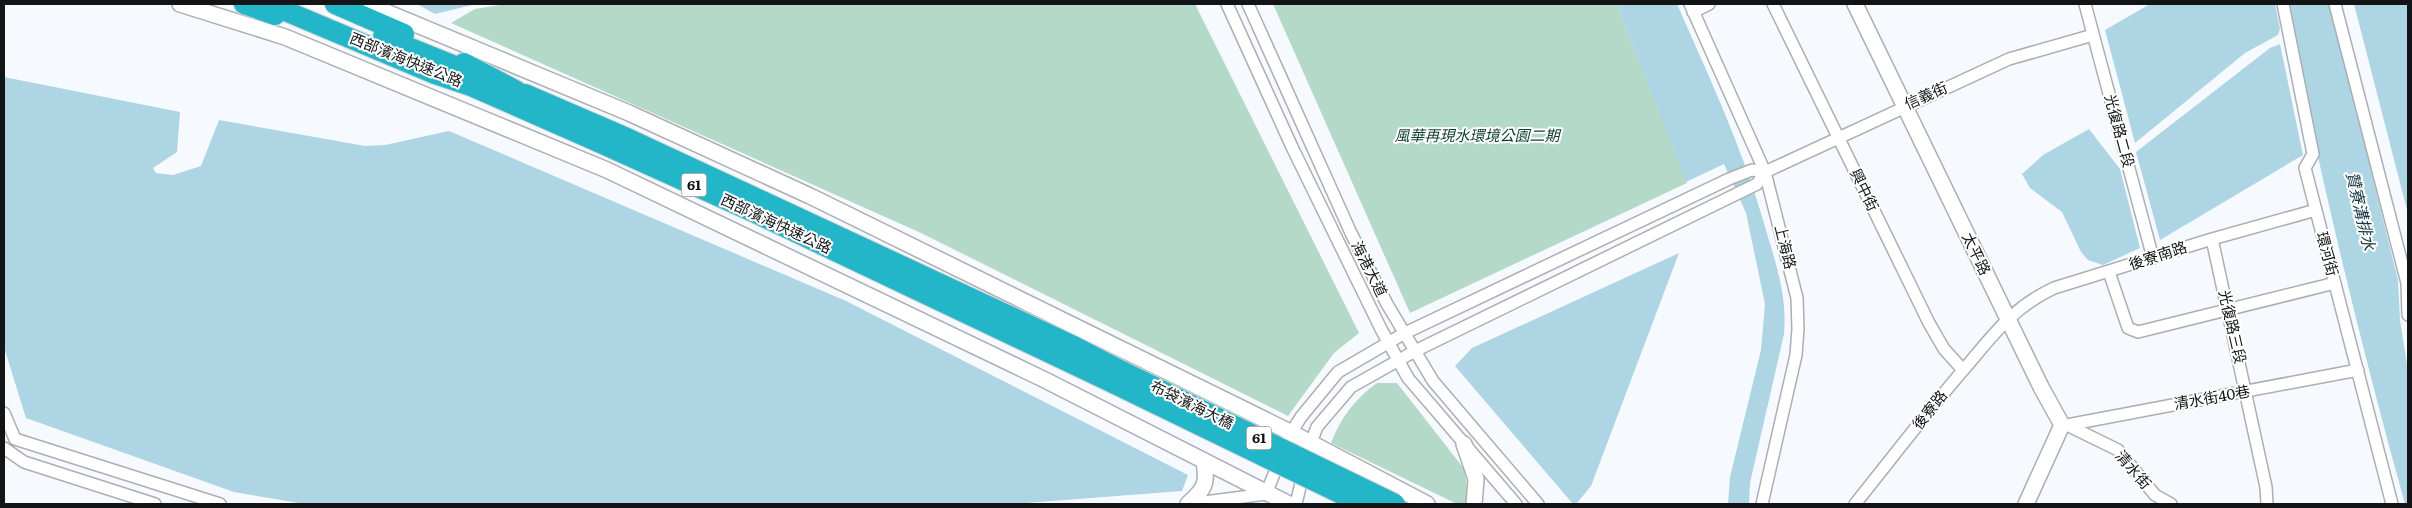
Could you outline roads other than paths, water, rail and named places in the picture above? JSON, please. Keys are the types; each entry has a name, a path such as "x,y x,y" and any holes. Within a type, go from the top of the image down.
{"highway":[{"path":"244,4 435,74"},
{"name":"西部濱海快速公路","path":"263,4 296,15 435,74 470,86 596,140 1121,378"},
{"name":"西部濱海快速公路","path":"302,4 517,91 644,146 1076,347 1121,378"},
{"path":"335,4 448,54 517,91"},
{"name":"布袋濱海大橋","path":"1121,378 1362,504"},
{"name":"布袋濱海大橋","path":"1121,378 1395,504"}],"street":[{"path":"180,4 285,37 607,170 1046,380 1266,494 1289,504"},
{"path":"367,4 629,113 810,196 1290,432 1428,504"},
{"name":"海港大道","path":"1227,4 1292,148 1408,378 1516,504"},
{"name":"海港大道","path":"1248,4 1351,233 1387,304 1433,381 1538,504"},
{"path":"1691,8 1710,4"},
{"name":"興中街","path":"1773,4 1937,338 1944,350 1963,370"},
{"name":"太平路","path":"1855,4 2041,387 2062,425 2027,504"},
{"name":"光復路二段","path":"2085,4 2153,258"},
{"name":"環河街","path":"2283,4 2313,154 2305,168 2392,504"},
{"path":"2336,4 2406,283 2408,315"},
{"name":"上海路","path":"1691,8 1765,172 1797,298 1798,330 1796,355 1762,504"},
{"name":"信義街","path":"1765,172 1838,136 2009,59 2093,35"},
{"path":"1266,494 1290,432 1338,372 1404,333 1730,180 1752,170 1765,172 1757,184 1416,351 1350,387 1316,427 1310,443 1296,504"},
{"name":"後寮南路","path":"2008,318 2032,298 2054,288 2212,239 2316,210"},
{"name":"光復路三段","path":"2212,239 2266,487 2267,504"},
{"path":"2108,272 2128,328 2138,332 2335,283"},
{"name":"後寮路","path":"1855,504 1963,370 2008,318"},
{"name":"清水街40巷","path":"2067,425 2358,370"},
{"path":"4,413 15,438 220,504"},
{"name":"清水街","path":"2067,425 2118,450 2152,500 2171,504"},
{"path":"1464,444 1476,479 1474,504"},
{"path":"4,448 24,462 156,504"},
{"path":"1189,504 1204,489 1207,476 1204,462"},
{"path":"1189,504 1266,494"}],"water":[{"path":"417,4 476,4 435,14"},
{"path":"1617,4 1677,4 1739,148 1775,261 1783,297 1784,334 1750,483 1749,504 1728,504 1730,477 1761,350 1765,304 1746,213 1724,164 1686,182"},
{"path":"2150,4 2275,4 2280,29 2278,35 2245,53 2135,143 2105,30"},
{"name":"贊寮溝排水","path":"2286,4 2330,4 2398,280 2400,320 2408,371 2408,504 2405,504 2356,318 2326,193"},
{"path":"2354,4 2408,4 2408,214"},
{"path":"2280,44 2303,155 2160,240 2136,152 2270,48"},
{"path":"4,77 180,112 177,152 153,168 156,173 173,175 201,166 219,120 365,146 385,145 449,131 846,301 1188,475 1182,491 1013,504 305,504 234,492 26,418 4,347"},
{"path":"2089,129 2120,169 2140,248 2103,265 2088,260 2081,252 2062,212 2030,188 2022,174 2043,155"},
{"path":"1679,253 1591,486 1576,504 1573,504 1455,366 1472,348"}],"park label":[{"name":"風華再現水環境公園二期","path":"1477,136"}]}
